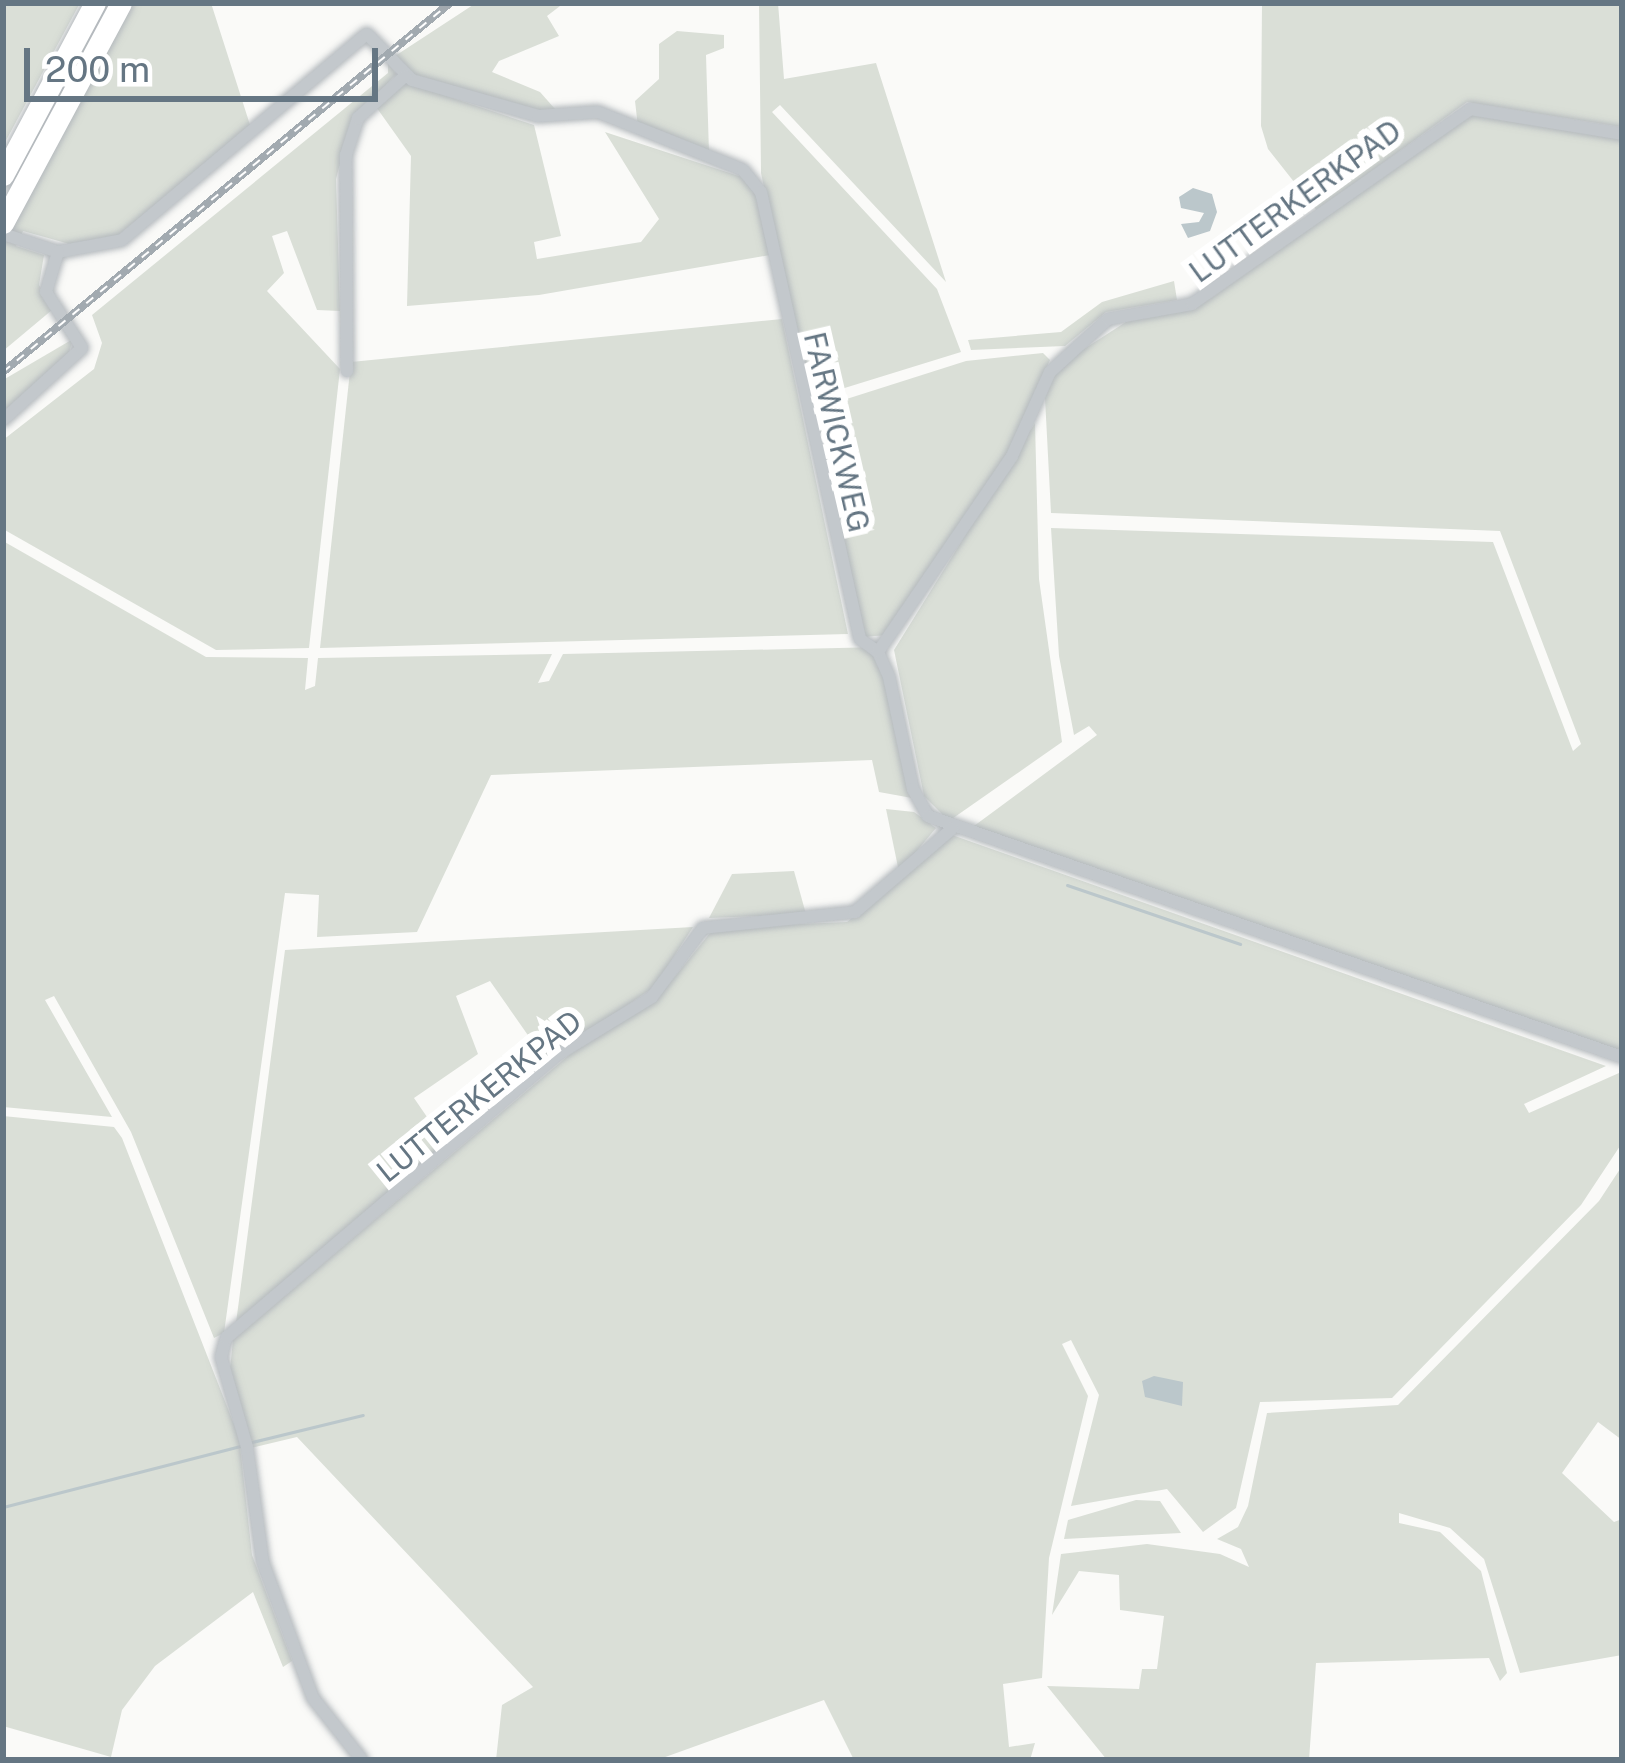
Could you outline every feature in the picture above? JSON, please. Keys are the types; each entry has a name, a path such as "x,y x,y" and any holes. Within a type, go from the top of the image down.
{"highway":[{"path":"3,175 94,3"},
{"path":"3,223 121,3"}],"street":[{"name":"FARWICKWEG","path":"3,234 58,252 102,249 132,233 362,36 377,39 405,76 521,112 598,112 753,176 860,639 878,652 917,801 952,829 1622,1057"},
{"path":"346,370 346,154 358,118 405,76"},
{"name":"LUTTERKERKPAD","path":"878,652 1012,456 1050,372 1108,319 1192,304 1471,109 1622,134"},
{"path":"3,420 82,348 44,285 58,252"},
{"name":"LUTTERKERKPAD","path":"362,1760 314,1698 263,1563 247,1447 221,1357 226,1338 559,1054 652,997 703,928 855,912 952,829"}],"shaded area":[{"path":"3,3 80,3 3,146"},
{"path":"129,3 211,3 251,128 116,237 73,245 23,231 16,246 44,255 39,285 52,310 3,351 3,242"},
{"path":"476,3 564,3 547,16 559,36 499,61 492,72 540,92 563,118 413,76 395,56"},
{"path":"759,3 778,3 784,79 876,63 946,282 780,105 772,112 937,289 961,352 809,399 761,173"},
{"path":"1262,3 1622,3 1622,127 1467,102 1317,211 1268,149 1261,126"},
{"path":"677,31 724,35 724,48 706,55 709,153 638,127 635,101 659,79 659,44"},
{"path":"388,62 396,74 350,125 336,179 340,311 317,310 287,231 272,236 284,273 267,291 340,369 309,648 216,650 3,529 3,440 94,369 102,343 92,315 388,73"},
{"path":"404,82 534,125 561,236 534,242 537,259 641,242 659,219 605,132 754,181 770,255 539,295 407,306 411,156 374,104"},
{"path":"1471,113 1622,138 1622,1053 977,834 974,826 1097,735 1089,726 1074,735 1059,656 1051,528 1493,542 1573,751 1581,744 1500,531 1051,513 1045,398 1059,365 1129,320 1211,298"},
{"path":"1193,188 1212,194 1217,212 1210,231 1188,238 1181,224 1199,222 1204,213 1181,208 1179,197"},
{"path":"1174,281 1177,300 1106,312 1065,346 971,350 968,340 1061,332 1102,302"},
{"path":"782,319 848,634 320,648 351,362"},
{"path":"73,339 65,366 3,415 3,380"},
{"path":"1043,353 1050,360 1009,450 888,635 862,637 812,410 966,361"},
{"path":"1035,423 1039,579 1062,742 949,821 924,796 894,650"},
{"path":"3,541 206,657 308,658 305,690 315,686 318,658 552,654 538,683 549,681 563,654 882,647 912,798 879,792 872,760 491,775 417,932 317,937 319,895 285,893 224,1333 214,1338 131,1132 54,996 45,1000 112,1117 3,1107"},
{"path":"886,809 914,812 936,828 899,872"},
{"path":"952,835 1606,1066 1524,1104 1529,1113 1619,1073 1622,1143 1581,1205 1392,1398 1260,1402 1236,1508 1203,1532 1167,1489 1071,1506 1099,1395 1071,1340 1062,1344 1088,1396 1049,1558 1042,1678 1003,1684 1009,1747 1035,1743 1030,1760 854,1760 824,1700 657,1760 496,1760 502,1705 533,1687 297,1437 251,1448 229,1379 233,1340 569,1055 656,1000 714,928 847,922"},
{"path":"794,871 806,914 709,918 732,874"},
{"path":"693,927 654,987 546,1061 490,981 456,996 478,1054 414,1098 449,1149 236,1323 285,950"},
{"path":"3,1116 114,1127 122,1138 239,1437 252,1555 292,1661 283,1667 253,1592 155,1666 122,1710 111,1757 3,1726"},
{"path":"1622,1166 1622,1440 1598,1422 1562,1473 1614,1522 1622,1519 1622,1655 1520,1673 1484,1559 1450,1528 1399,1513 1399,1523 1440,1532 1481,1571 1507,1673 1500,1681 1489,1658 1316,1663 1309,1760 1107,1760 1047,1686 1139,1689 1142,1669 1157,1669 1164,1616 1120,1610 1119,1575 1079,1571 1052,1615 1061,1554 1147,1544 1220,1554 1249,1567 1241,1549 1217,1539 1238,1527 1248,1506 1267,1413 1398,1405 1599,1201"},
{"path":"1154,1376 1183,1382 1182,1406 1145,1397 1142,1381"},
{"path":"1136,1500 1160,1501 1181,1533 1064,1539 1068,1520"}],"waterway":[{"path":"1067,885 1240,944"},
{"path":"252,1442 363,1415"},
{"path":"3,1507 240,1446"}],"railway":[{"path":"3,372 450,3"}]}
